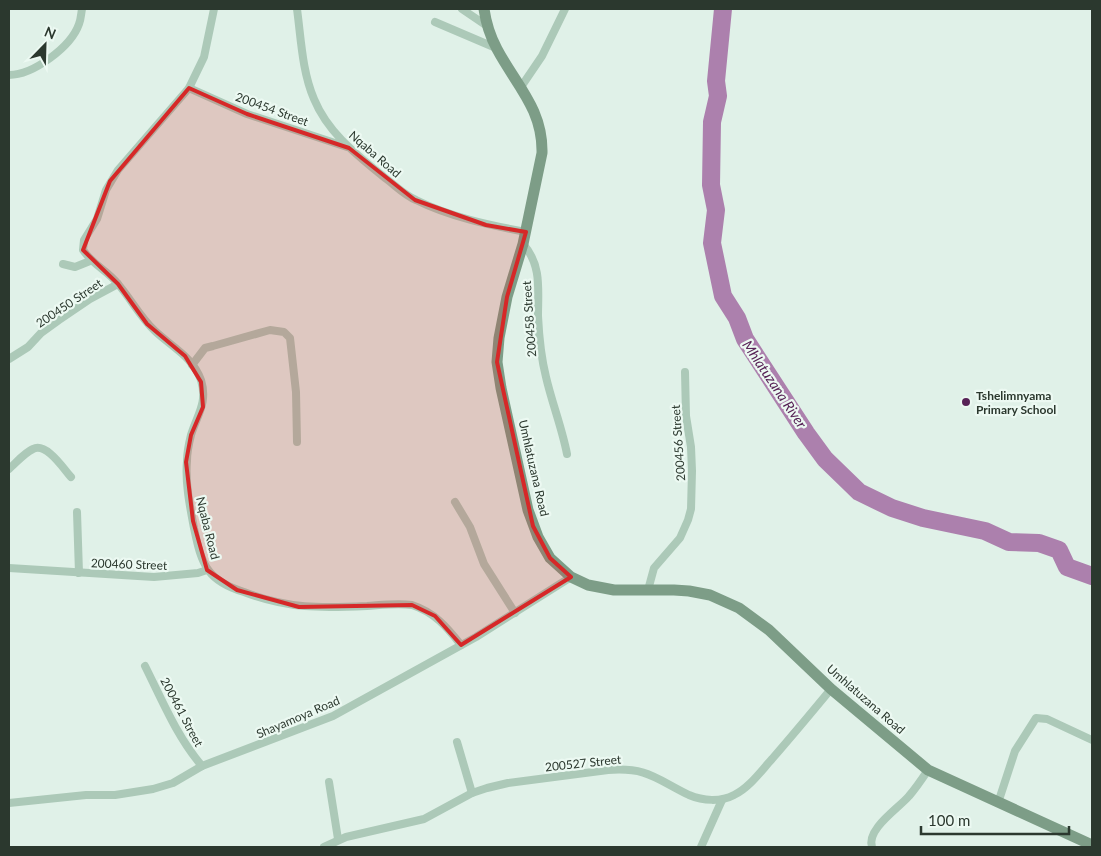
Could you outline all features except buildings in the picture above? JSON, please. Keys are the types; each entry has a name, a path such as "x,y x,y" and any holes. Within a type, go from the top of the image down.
{"street":[{"path":"9,75 24,73 59,51 78,26 82,9"},
{"path":"63,264 75,267 90,261 83,250 84,240 97,219 110,181 189,88 204,56 214,9"},
{"name":"Nqaba Road","path":"297,9 305,63 312,94 331,128 349,148 415,200 525,238"},
{"path":"462,9 487,26"},
{"name":"Umhlatuzana Road","path":"484,9 487,26 496,48 521,87 535,114 542,146 525,238 507,297 499,338 497,362 528,510 550,558 571,577 588,585 614,590 674,590 703,594 739,608 769,630 831,688 928,770 1092,845"},
{"path":"521,87 542,56 565,9"},
{"path":"435,22 496,48"},
{"name":"200454 Street","path":"189,88 246,114 349,148"},
{"name":"200458 Street","path":"525,238 537,271 540,345 545,376 567,454"},
{"name":"Nqaba Road","path":"90,261 118,284 147,324 179,350 192,365 201,382 204,395 203,407 191,435 188,455 188,492 196,539 207,570 218,580 237,590 264,600 299,607 412,605 420,607 443,623 461,645"},
{"name":"200450 Street","path":"9,359 28,347 41,333 59,320 90,299 118,284"},
{"path":"192,365 205,348 270,330 284,332 290,338 292,346 296,392 297,442"},
{"name":"200456 Street","path":"648,590 654,568 680,538 688,520 690,509 692,471 691,447 686,416 685,372"},
{"path":"9,469 33,448 41,448 48,451 71,477"},
{"path":"456,502 470,527 484,564 515,613"},
{"name":"200460 Street","path":"77,512 79,573"},
{"name":"200460 Street","path":"9,568 154,577 198,573 207,570"},
{"name":"Shayamoya Road","path":"9,803 86,794 115,795 153,790 173,783 202,766 333,716 461,645 571,577"},
{"name":"200461 Street","path":"145,666 176,728 190,752 202,766"},
{"path":"701,847 722,800 741,792 755,778 831,688"},
{"path":"998,803 1012,758 1032,721 1039,717 1052,721 1092,740"},
{"path":"457,742 472,793"},
{"name":"200527 Street","path":"324,847 338,839 424,819 472,793 508,783 620,769 641,771 655,776 691,796 722,800"},
{"path":"872,847 870,842 872,835 881,823 909,796 928,770"},
{"path":"329,782 338,839"}],"highlighted area":[{"path":"189,88 247,114 349,148 415,200 486,225 526,232 507,297 497,362 533,526 550,558 571,577 461,645 435,616 412,605 299,607 237,590 207,570 193,521 186,462 191,435 203,407 201,382 185,356 147,324 118,284 83,250 110,181"}],"waterway":[{"name":"Mhlatuzana River","path":"723,9 716,81 718,96 712,122 711,185 716,210 712,243 723,296 737,318 745,339 806,433 825,459 859,492 892,508 923,518 985,531 1009,542 1039,543 1059,550 1067,567 1092,576"}],"place":[{"name":"Tshelimnyama Primary School","path":"966,402"}]}
